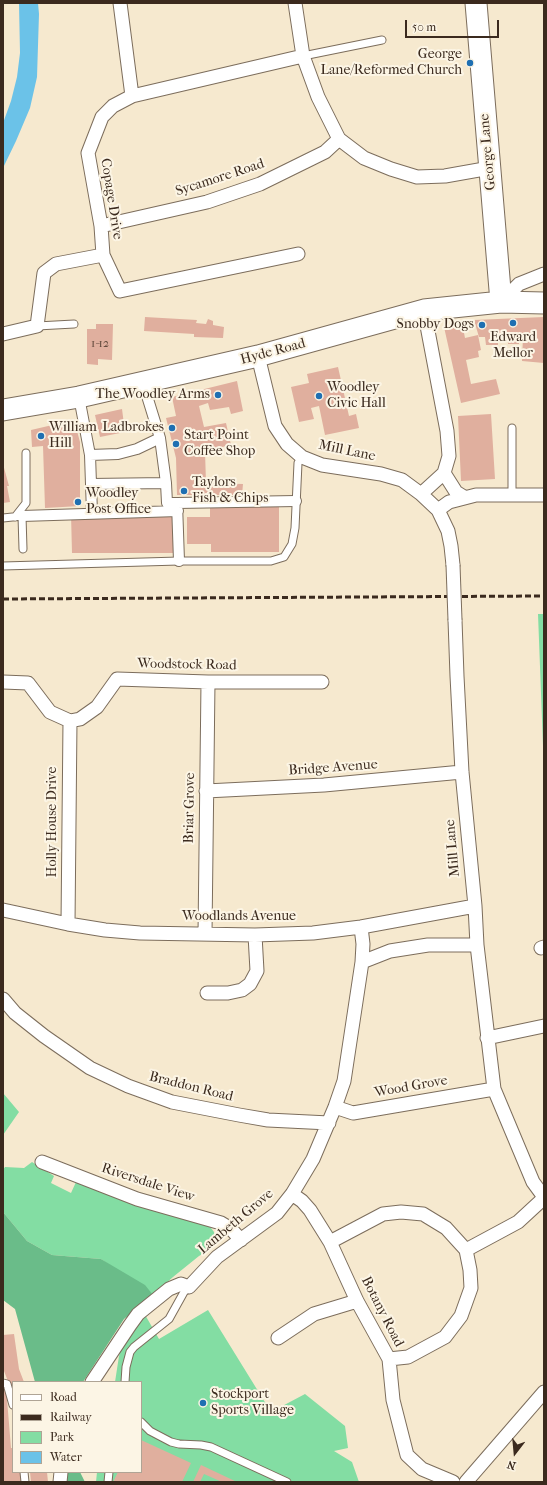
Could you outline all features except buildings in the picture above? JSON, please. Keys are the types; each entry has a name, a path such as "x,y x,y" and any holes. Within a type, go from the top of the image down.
{"main road":[{"name":"George Lane","path":"476,3 501,302"},
{"name":"Hyde Road","path":"3,410 79,397 258,356 424,310 501,302 544,303"}],"street":[{"path":"120,3 132,96"},
{"path":"295,3 303,56 318,97 339,139 364,158 391,169 417,177 445,176 490,168"},
{"name":"Copage Drive","path":"298,254 120,291 103,255 102,226 88,153 93,136 102,117 113,106 132,96 303,56"},
{"name":"Sycamore Road","path":"102,226 207,202 260,184 325,152 339,139"},
{"path":"3,334 37,326 44,273 56,264 103,255"},
{"path":"501,302 519,284 544,274"},
{"path":"421,494 444,473 449,456 447,431 424,310"},
{"name":"Mill Lane","path":"258,356 276,426 287,444 302,457 322,465 381,474 402,480 421,494 438,510 448,531 452,546 462,772 475,906 477,946 494,1089 533,1182 544,1197"},
{"path":"143,382 160,438 167,503 177,507"},
{"path":"79,397 90,455 92,513"},
{"path":"90,455 118,454 160,438"},
{"path":"444,473 456,492 464,498"},
{"path":"91,484 166,483"},
{"path":"438,510 449,502 476,495 544,495"},
{"path":"19,516 296,501"},
{"path":"177,507 179,561"},
{"name":"Woodstock Road","path":"70,721 80,719 97,707 117,680 322,682"},
{"path":"3,682 28,683 50,712 70,721"},
{"name":"Briar Grove","path":"205,934 208,682"},
{"name":"Holly House Drive","path":"68,924 70,721"},
{"name":"Bridge Avenue","path":"206,791 324,785 462,772"},
{"name":"Woodlands Avenue","path":"3,910 68,924 140,934 255,935 313,932 361,926 475,906"},
{"name":"Lambeth Grove","path":"189,1287 217,1257 277,1213 292,1194 313,1159 335,1108 344,1081 362,962 363,944 361,926"},
{"path":"207,993 228,993 242,990 250,984 257,971 255,935"},
{"path":"362,962 390,951 428,945 477,946"},
{"name":"Braddon Road","path":"3,999 15,1013 44,1036 90,1068 128,1086 172,1102 239,1115 268,1120 329,1123"},
{"path":"487,1038 544,1026"},
{"name":"Wood Grove","path":"335,1108 353,1113 494,1089"},
{"name":"Riversdale View","path":"42,1162 137,1199 221,1223 231,1229 241,1240"},
{"name":"Botany Road","path":"292,1194 302,1201 310,1210 330,1242 357,1300 389,1359 394,1400 407,1455 422,1469 453,1482"},
{"path":"466,1250 518,1222 544,1197"},
{"path":"330,1242 383,1214 401,1212 423,1214 446,1228 466,1250 470,1270 471,1288 461,1316 445,1337 408,1357 389,1359"},
{"path":"93,1381 138,1314 169,1289 180,1284 189,1287"},
{"path":"278,1338 314,1314 357,1300"},
{"path":"466,1482 544,1392"}],"lane":[{"path":"303,56 382,40"},
{"path":"37,326 74,324"},
{"path":"512,428 512,495"},
{"path":"23,549 19,516 26,503 26,453"},
{"path":"3,566 179,561 271,561 284,556 292,544 295,528 298,462 302,457"},
{"path":"3,518 19,516"},
{"path":"125,1381 126,1366 130,1352 134,1347 169,1319 184,1292 189,1287"},
{"path":"3,1383 7,1384 12,1402"},
{"path":"142,1423 150,1431 170,1442 211,1447 287,1482"}],"green space":[{"path":"538,614 544,614 544,751 543,746"},
{"path":"3,1093 19,1112 3,1135"},
{"path":"32,1162 54,1176 51,1183 71,1193 76,1182 159,1212 206,1225 214,1232 215,1239 213,1244 206,1252 173,1277 153,1295 101,1259 52,1255 27,1241 3,1212 3,1170 5,1167 24,1168"},
{"path":"3,1212 27,1241 52,1255 101,1259 145,1285 153,1295 124,1319 84,1381 35,1381 15,1309 3,1300"},
{"name":"Stockport Sports Village","path":"208,1310 271,1412 305,1394 345,1426 348,1448 334,1451 352,1462 359,1482 96,1482 97,1473 142,1473 142,1381 115,1381 122,1345 144,1313 159,1339"},
{"path":"67,1473 80,1473 85,1482 65,1482"}],"water":[{"path":"19,3 38,3 37,77 30,108 3,168 3,123 11,101 17,77 20,53"}],"railway":[{"path":"3,599 544,596"}],"place":[{"name":"George Lane/Reformed Church","path":"470,63"},
{"name":"Edward Mellor","path":"513,323"},
{"name":"Snobby Dogs","path":"482,325"},
{"name":"The Woodley Arms","path":"218,395"},
{"name":"Woodley Civic Hall","path":"319,396"},
{"name":"Ladbrokes","path":"172,428"},
{"name":"William Hill","path":"41,436"},
{"name":"Start Point Coffee Shop","path":"176,444"},
{"name":"Taylors Fish & Chips","path":"184,491"},
{"name":"Woodley Post Office","path":"78,502"},
{"name":"Stockport Sports Village","path":"203,1403"}]}
